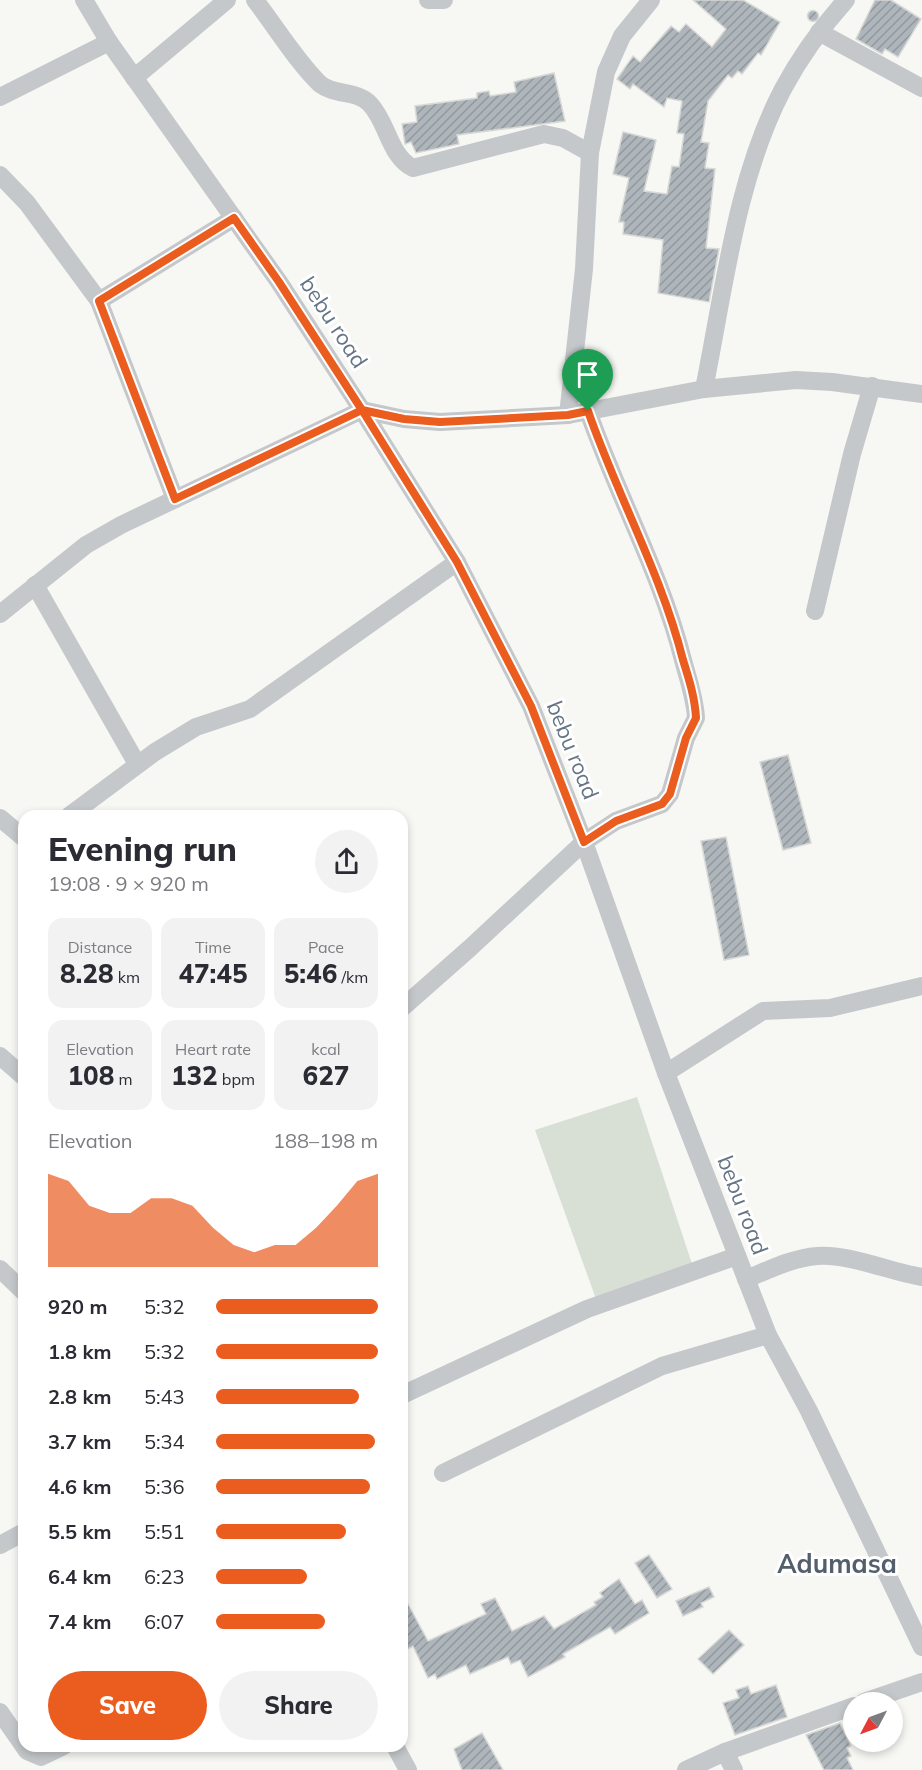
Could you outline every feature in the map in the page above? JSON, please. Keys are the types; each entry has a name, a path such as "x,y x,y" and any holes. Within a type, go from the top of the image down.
{"street":[{"name":"bebu road","path":"84,0 109,42 279,282 362,410 457,562 531,706 584,842 666,1073 768,1335 809,1412 921,1642"},
{"path":"134,78 227,0"},
{"path":"255,0 322,85 361,97 369,103 397,155 405,164 413,168 544,134 563,138 590,153"},
{"path":"428,0 444,0"},
{"path":"568,415 584,269 590,153 606,72 622,36 651,0"},
{"path":"704,389 748,180 782,91 819,32 846,0"},
{"path":"819,32 922,88"},
{"path":"0,97 109,42"},
{"path":"0,175 27,203 99,301 175,499"},
{"path":"99,301 234,218"},
{"path":"5,603 35,585 86,545 175,499 362,410 404,419 440,422 568,415 704,389 796,380 872,386 922,394"},
{"path":"815,611 852,454 872,386"},
{"path":"408,1003 584,842 616,821 662,804 670,794 686,738 696,718 677,634 655,570 604,459 588,411"},
{"path":"77,810 137,764 196,727 250,709 457,562"},
{"path":"35,585 137,764"},
{"path":"0,818 18,833"},
{"path":"666,1073 763,1011 830,1008 922,986"},
{"path":"0,1056 18,1072"},
{"path":"408,1392 587,1309 737,1256"},
{"path":"746,1279 789,1262 818,1256 858,1261 922,1277"},
{"path":"0,1269 18,1286"},
{"path":"443,1473 662,1366 768,1335"},
{"path":"0,1545 18,1535"},
{"path":"893,1692 922,1682"},
{"path":"686,1770 725,1752 843,1710"},
{"path":"0,1712 18,1738"},
{"path":"29,1752 41,1757 51,1752"},
{"path":"398,1752 408,1770"},
{"path":"725,1752 734,1770"}],"shaded area":[{"path":"637,1097 693,1267 596,1299 535,1130"}],"building":[{"path":"693,0 743,0 780,22 761,55 758,53 742,74 738,71 732,78 728,75 708,101 701,142 709,143 705,168 715,169 706,248 719,249 709,302 658,293 663,240 623,234 624,222 619,222 629,178 613,174 623,132 656,140 644,191 667,194 672,166 679,167 684,134 677,133 682,101 667,98 664,107 633,84 630,89 617,79 633,56 640,62 671,26 679,32 686,24 712,47 726,29"},
{"path":"875,0 891,0 921,19 898,57 885,49 882,54 856,39"},
{"path":"813,10 819,16 813,22 807,16"},
{"path":"554,73 565,121 457,135 459,144 416,153 411,142 405,144 402,124 417,122 415,106 477,98 477,93 489,91 490,96 516,92 514,82"},
{"path":"788,755 811,843 783,850 760,762"},
{"path":"726,837 749,955 724,960 701,841"},
{"path":"649,1555 672,1589 657,1598 635,1563"},
{"path":"619,1579 635,1604 642,1600 649,1613 615,1634 610,1627 563,1654 565,1657 528,1677 520,1660 511,1664 508,1657 470,1674 466,1665 437,1679 435,1674 428,1678 413,1646 408,1649 408,1604 428,1641 486,1614 481,1604 495,1598 512,1631 544,1616 554,1629 596,1605 594,1602 603,1597 600,1593"},
{"path":"709,1587 714,1597 701,1603 703,1607 683,1616 676,1601"},
{"path":"729,1630 744,1645 713,1674 698,1659"},
{"path":"776,1685 787,1717 735,1735 723,1703 739,1698 736,1690 748,1686 751,1694"},
{"path":"840,1723 843,1729 843,1752 849,1752 851,1756 847,1758 853,1770 824,1770 806,1735"},
{"path":"482,1733 503,1770 462,1770 454,1749"}],"district":[{"name":"Adumasa","path":"837,1563"}],"route":[{"path":"588,411 568,415 440,422 404,419 362,410 279,282 234,218 99,301 175,499 362,410 457,562 531,706 584,842 616,821 662,804 670,794 686,738 696,718 695,705 677,634 655,570 604,459 588,411"}]}
